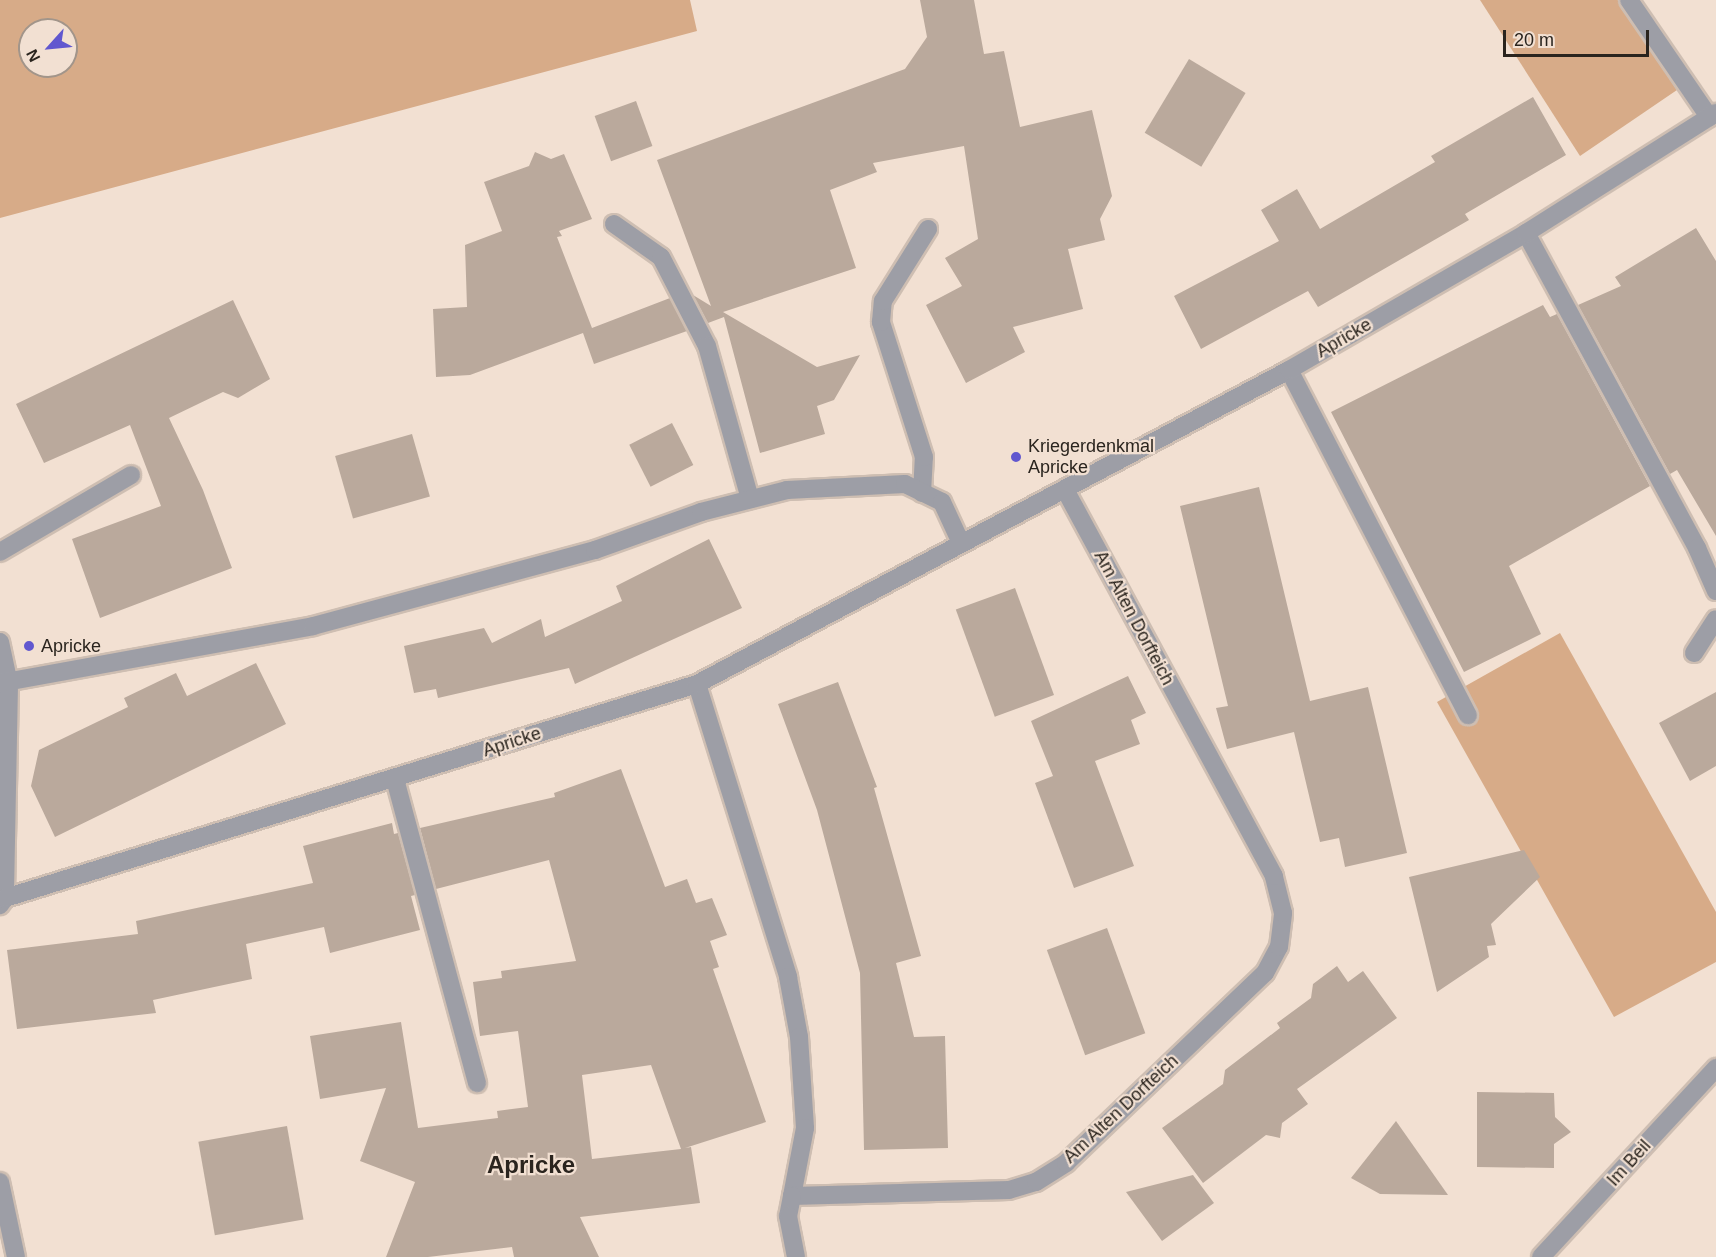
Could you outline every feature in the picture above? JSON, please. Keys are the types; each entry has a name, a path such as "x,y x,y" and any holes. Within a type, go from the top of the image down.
{"street":[{"path":"1629,0 1713,115"},
{"name":"Apricke","path":"0,642 5,684 3,901 697,684 960,541 1065,489 1289,370 1526,233 1713,115"},
{"path":"614,224 661,257 707,346 750,499"},
{"path":"922,493 924,458 880,322 883,301 928,229"},
{"path":"1526,233 1697,548 1716,591"},
{"path":"1289,370 1468,715"},
{"path":"0,552 131,475"},
{"path":"5,684 313,626 595,550 750,499 787,490 905,484 942,502 960,541"},
{"name":"Am Alten Dorfteich","path":"792,1196 1009,1190 1036,1182 1066,1163 1265,973 1279,947 1283,913 1274,876 1065,489"},
{"path":"1694,653 1716,619"},
{"path":"697,684 788,977 799,1037 805,1128 788,1216 796,1257"},
{"path":"395,779 477,1083"},
{"name":"Im Beil","path":"1541,1257 1716,1068"},
{"path":"0,1182 16,1257"}],"shaded area":[{"path":"0,0 690,0 697,31 0,218"},
{"path":"1480,0 1621,0 1677,90 1580,156"},
{"path":"1560,633 1716,912 1716,962 1614,1017 1437,702"}],"building":[{"path":"920,0 974,0 984,54 1004,51 1020,127 1092,110 1112,196 1100,219 1105,240 1068,249 1083,309 1013,327 1025,352 966,383 926,305 962,286 945,258 978,239 964,146 873,163 877,172 830,190 856,268 723,312 817,367 860,355 834,400 817,406 825,434 760,453 724,317 708,323 693,295 711,306 657,160 905,69 927,37"},
{"path":"1189,59 1246,93 1201,167 1145,133"},
{"path":"1533,97 1566,155 1465,214 1469,220 1318,307 1308,291 1201,349 1174,296 1279,241 1261,210 1297,189 1320,229 1435,162 1431,156"},
{"path":"636,101 652,146 611,161 595,116"},
{"path":"535,152 551,159 564,154 592,219 559,231 562,236 557,237 592,328 670,298 687,331 594,364 583,333 470,375 436,377 433,309 467,307 465,245 502,231 484,182 529,166"},
{"path":"1696,228 1716,261 1716,536 1677,470 1670,474 1578,305 1621,286 1615,277"},
{"path":"233,300 270,379 238,398 223,392 169,418 203,490 232,568 100,618 72,539 161,506 130,425 44,463 16,404"},
{"path":"1543,305 1550,317 1557,314 1650,486 1509,566 1541,634 1464,672 1331,412"},
{"path":"672,423 693,465 651,487 629,445"},
{"path":"412,434 430,496 353,519 335,456"},
{"path":"1259,487 1310,701 1368,687 1407,853 1345,867 1339,838 1320,842 1294,732 1227,749 1216,708 1228,706 1180,506"},
{"path":"709,539 742,608 575,684 569,668 438,698 436,689 414,693 404,646 484,628 492,643 541,619 545,637 622,601 616,586"},
{"path":"1015,588 1054,695 995,717 956,610"},
{"path":"256,663 286,724 55,837 31,786 39,750 128,707 124,698 176,673 187,696"},
{"path":"1128,676 1146,713 1131,720 1140,744 1095,761 1134,866 1074,888 1035,783 1053,776 1031,721"},
{"path":"838,682 877,787 874,788 921,956 896,963 914,1037 945,1036 948,1148 864,1150 860,973 817,810 778,704"},
{"path":"1716,692 1716,766 1690,781 1659,723"},
{"path":"621,769 665,887 687,879 696,903 712,898 727,935 710,941 719,967 713,969 766,1122 685,1148 691,1147 700,1203 580,1217 599,1257 514,1257 512,1247 428,1257 386,1257 415,1182 360,1161 386,1088 320,1099 310,1036 401,1022 418,1128 498,1118 497,1111 528,1107 518,1031 480,1036 473,982 502,978 501,971 576,961 549,860 436,889 420,828 555,797 554,793","holes":["651,1065 681,1149 592,1159 582,1075"]},
{"path":"392,823 394,834 398,833 415,895 411,896 420,930 330,953 324,927 246,944 252,979 153,1000 156,1013 17,1029 7,950 138,934 136,921 313,883 303,846"},
{"path":"1524,850 1540,877 1491,924 1496,945 1487,946 1489,957 1437,992 1409,877"},
{"path":"1107,928 1145,1033 1085,1055 1047,950"},
{"path":"1337,966 1348,982 1363,971 1397,1018 1297,1089 1308,1104 1282,1123 1280,1138 1266,1135 1203,1183 1162,1128 1223,1084 1225,1070 1280,1028 1277,1023 1311,998 1313,984"},
{"path":"1477,1092 1554,1093 1555,1117 1571,1132 1554,1144 1554,1168 1477,1167"},
{"path":"1396,1121 1448,1195 1380,1194 1351,1178"},
{"path":"287,1126 303,1220 215,1235 198,1142"},
{"path":"1193,1175 1214,1203 1162,1241 1126,1192"}],"place":[{"name":"Kriegerdenkmal Apricke","path":"1016,457"},
{"name":"Apricke","path":"29,646"}],"district":[{"name":"Apricke","path":"531,1165"}]}
